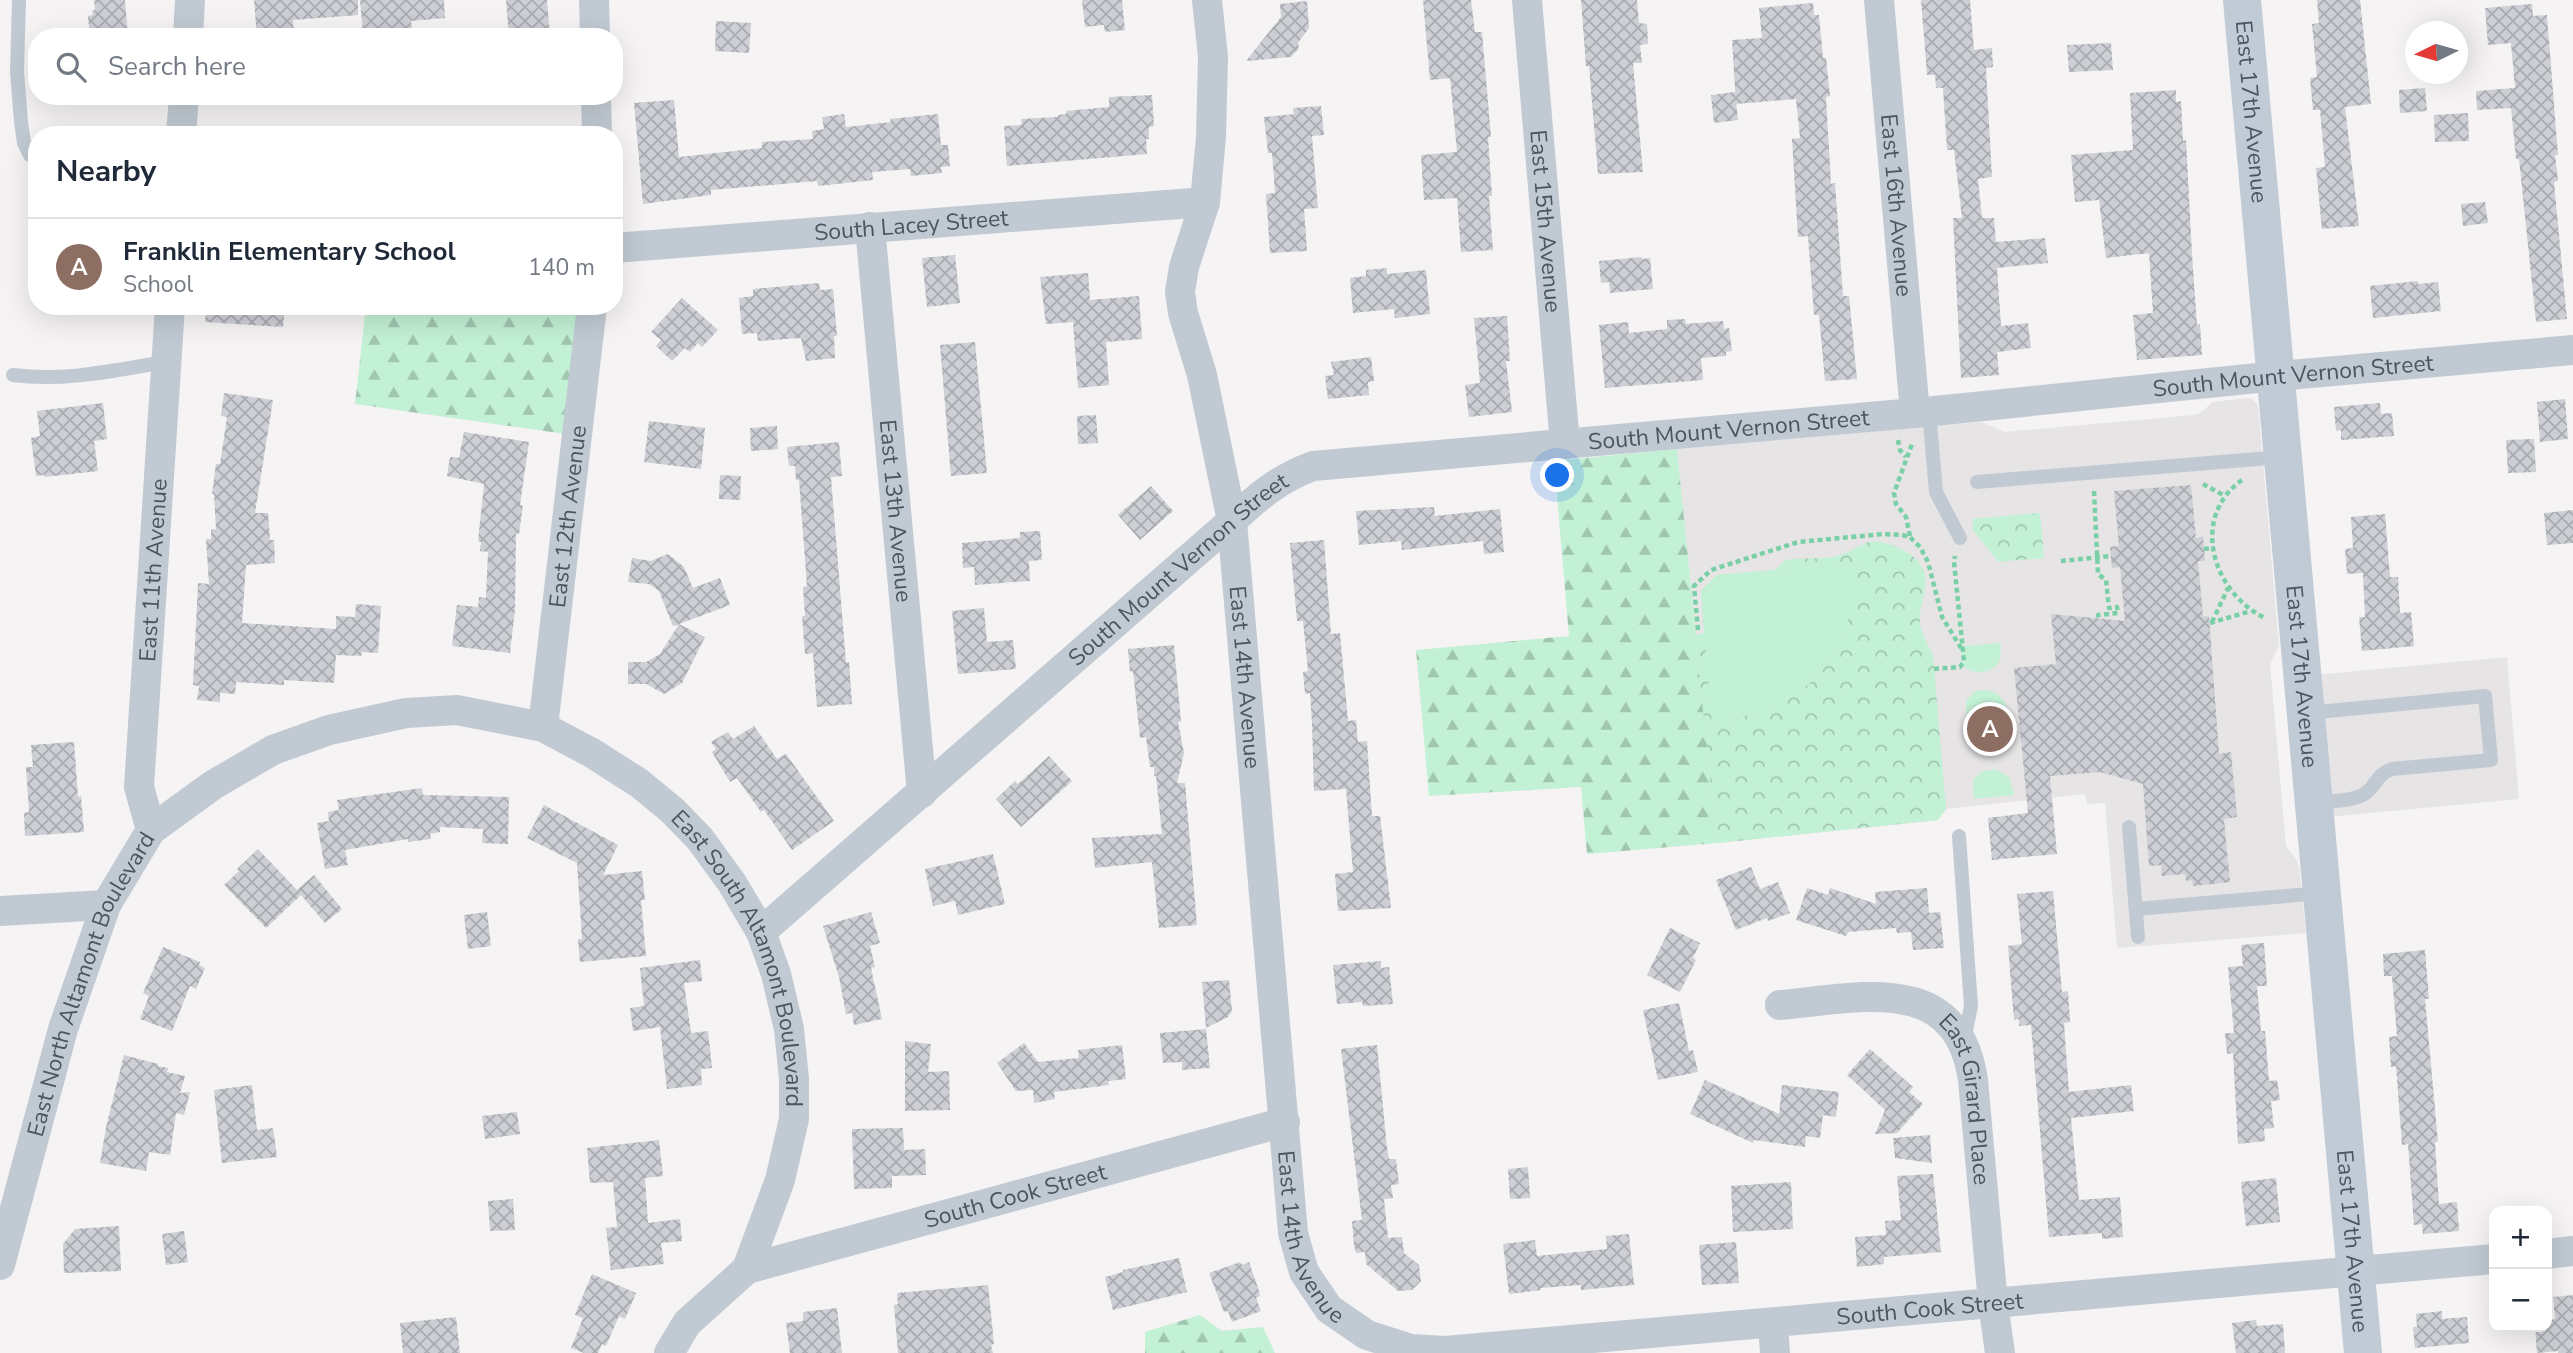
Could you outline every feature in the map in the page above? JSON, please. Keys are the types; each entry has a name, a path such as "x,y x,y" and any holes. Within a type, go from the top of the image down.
{"street":[{"path":"188,28 190,0"},
{"path":"594,0 594,28"},
{"name":"East 14th Avenue","path":"1207,0 1213,57 1211,137 1205,202 1184,267 1180,292 1183,313 1202,375 1232,521 1293,1233 1304,1272 1329,1309 1367,1335"},
{"name":"East 15th Avenue","path":"1527,0 1565,444"},
{"name":"East 16th Avenue","path":"1879,0 1914,424"},
{"name":"East 17th Avenue","path":"2242,0 2363,1353"},
{"path":"182,126 183,105"},
{"path":"596,105 597,126"},
{"name":"South Lacey Street","path":"623,247 1205,202"},
{"name":"East 13th Avenue","path":"870,228 922,793"},
{"name":"East 11th Avenue","path":"151,830 139,787 169,315"},
{"name":"East 12th Avenue","path":"542,727 591,315"},
{"name":"South Mount Vernon Street","path":"761,932 1273,485 1313,466 1565,444 1914,424 2277,376 2573,350"},
{"name":"East North Altamont Boulevard","path":"0,1265 63,1029 106,905 151,830 213,785 273,750 329,730 405,713 457,710 542,727"},
{"name":"East South Altamont Boulevard","path":"542,727 639,783 673,811 708,850 732,883 761,932 776,974 789,1029 794,1079 794,1119 780,1180 747,1269 687,1323 669,1353"},
{"path":"0,911 106,905"},
{"name":"East Girard Place","path":"1780,1005 1882,996 1911,1000 1934,1011 1952,1027 1963,1042 1970,1059 1973,1080 2000,1353"},
{"name":"South Cook Street","path":"747,1269 1284,1122"},
{"path":"2552,1253 2573,1251"},
{"name":"South Cook Street","path":"1367,1335 1411,1349 1445,1351 2489,1259"},
{"path":"1773,1324 1775,1353"}],"lane":[{"path":"19,0 17,72 21,122 28,151"},
{"path":"13,375 43,379 74,377 166,362"},
{"path":"1914,424 1936,492 1960,538"},
{"path":"1976,482 2284,457"},
{"path":"2306,713 2485,696 2490,747 2491,760 2392,769 2381,773 2366,793 2351,798 2314,802"},
{"path":"2129,827 2138,937"},
{"path":"1959,836 1971,1006 1963,1042"},
{"path":"2136,909 2322,893"}],"path":[{"path":"1906,458 1900,450 1914,424"},
{"path":"1914,424 1894,493 1896,504 1906,517 1910,537 1920,547 1928,562 1942,617 1963,651"},
{"path":"2250,477 2233,487 2225,496 2216,514 2214,548 2221,577 2228,588 2252,611 2269,620"},
{"path":"2198,483 2225,496"},
{"path":"2097,488 2094,491 2098,573 2106,580 2109,607 2118,607 2118,613 2098,615 2098,618"},
{"path":"1698,630 1695,586 1711,570 1798,542 1883,534 1910,537"},
{"path":"1934,669 1960,667 1964,661 1954,562 1960,538"},
{"path":"2204,549 2214,548"},
{"path":"2061,561 2110,556"},
{"path":"2228,588 2211,623 2252,611"}],"shaded area":[{"path":"2247,398 2258,405 2279,646 2270,664 2286,846 2299,867 2306,933 2117,948 2105,803 2087,804 2085,794 1946,809 1938,820 1717,843 1677,449 1982,422 2004,432 2194,415 2213,402"},
{"path":"2507,657 2519,799 2328,817 2315,675"}],"green space":[{"path":"365,315 578,315 565,434 355,404"},
{"path":"1677,449 1717,843 1587,854 1581,787 1429,796 1416,650 1569,636 1554,461"},
{"path":"2040,513 2044,558 1998,562 1973,530 1972,519"},
{"path":"1874,541 1905,551 1923,568 1925,588 1920,624 1933,655 1946,809 1938,820 1717,843 1695,635 1704,633 1701,591 1717,575 1776,570 1785,560 1837,556"},
{"path":"1858,563 1846,629 1834,654 1819,674 1800,691 1775,705 1712,725 1701,591 1717,575"},
{"path":"2001,643 2000,660 1988,671 1978,672 1963,666 1961,646"},
{"path":"1980,690 1997,694 2006,705 2008,717 1967,720 1966,701 1974,692"},
{"path":"2008,722 2007,735 1999,748 1982,752 1970,745 1968,725"},
{"path":"1996,769 2009,777 2014,795 1974,799 1973,780 1983,771"},
{"path":"1200,1315 1222,1331 1263,1327 1275,1353 1145,1353 1145,1332"}],"building":[{"path":"94,0 125,0 127,28 89,28 88,16 93,15 92,11 95,10"},
{"path":"254,0 358,0 358,15 293,20 294,28 256,28"},
{"path":"360,0 444,0 445,18 411,21 412,28 363,28"},
{"path":"506,0 547,0 549,28 508,28"},
{"path":"1082,0 1122,0 1125,30 1105,32 1104,25 1085,27"},
{"path":"1423,0 1471,0 1475,32 1482,32 1491,137 1488,137 1492,196 1489,196 1493,250 1461,252 1457,198 1424,200 1421,155 1457,152 1450,78 1430,80"},
{"path":"1581,0 1637,0 1639,23 1647,24 1648,44 1640,45 1642,63 1633,63 1643,172 1598,174"},
{"path":"1921,0 1970,0 1974,50 1992,48 1993,67 1986,68 1992,177 1978,179 1982,218 1994,218 1996,242 2045,238 2048,263 1997,268 2001,326 2028,323 2031,348 1997,352 1999,375 1961,378 1953,218 1962,218 1954,150 1947,150 1943,88 1936,88 1935,75 1927,75"},
{"path":"2317,0 2360,0 2371,104 2345,107 2359,226 2322,229 2316,168 2325,167 2320,110 2313,110 2310,78 2317,77 2312,24 2319,23"},
{"path":"1307,1 1309,28 1291,57 1246,61 1281,17 1280,4"},
{"path":"1813,3 1814,15 1819,15 1823,58 1826,58 1830,96 1826,97 1831,184 1835,183 1843,296 1849,296 1857,379 1825,381 1819,315 1814,315 1808,236 1798,237 1792,139 1800,138 1796,99 1736,104 1732,40 1762,38 1759,8"},
{"path":"2532,4 2533,16 2547,15 2558,155 2555,155 2558,181 2554,182 2567,319 2536,322 2511,108 2477,110 2476,91 2515,88 2511,43 2488,45 2485,8"},
{"path":"716,21 751,23 749,53 715,51"},
{"path":"2111,43 2113,70 2069,72 2067,45"},
{"path":"2425,88 2427,111 2400,113 2399,90"},
{"path":"2176,90 2176,102 2181,101 2183,141 2186,140 2197,325 2200,324 2202,355 2137,360 2133,315 2153,313 2149,253 2106,258 2099,200 2075,202 2071,155 2133,150 2130,93"},
{"path":"1735,92 1738,120 1714,123 1711,95"},
{"path":"1152,95 1154,126 1149,127 1149,139 1146,139 1147,154 1007,166 1004,126 1022,125 1021,119 1058,117 1066,114 1066,111 1109,107 1109,97"},
{"path":"674,100 679,157 762,148 762,142 813,139 812,131 824,129 822,117 844,114 846,127 938,114 941,145 948,145 950,166 941,167 942,173 911,176 910,169 872,172 873,180 818,186 817,181 711,190 711,195 643,204 634,103"},
{"path":"1321,106 1324,135 1312,136 1318,208 1304,209 1307,251 1270,253 1266,194 1275,193 1272,153 1268,153 1264,117 1294,114 1293,108"},
{"path":"2468,113 2469,141 2435,142 2434,115"},
{"path":"2485,202 2488,223 2463,226 2461,204"},
{"path":"955,255 960,303 927,307 922,258"},
{"path":"1650,258 1653,289 1610,293 1609,282 1601,283 1599,261"},
{"path":"1387,268 1387,274 1426,270 1430,314 1395,318 1394,309 1353,313 1350,278 1366,276 1366,270"},
{"path":"1088,273 1090,300 1139,296 1142,339 1106,342 1109,385 1078,388 1073,322 1046,324 1040,277"},
{"path":"2418,281 2418,284 2438,282 2441,311 2373,318 2370,286"},
{"path":"819,283 820,290 833,289 837,336 834,336 835,358 806,361 801,338 758,341 757,333 742,334 739,298 753,296 753,289"},
{"path":"682,298 718,330 702,347 698,343 690,352 685,348 672,361 656,346 661,340 651,332"},
{"path":"205,315 284,315 283,327 205,322"},
{"path":"1507,316 1510,361 1506,361 1512,412 1469,417 1465,385 1480,383 1474,318"},
{"path":"1685,319 1686,324 1723,321 1724,329 1729,328 1732,351 1726,352 1726,356 1701,358 1703,380 1605,388 1599,325 1628,322 1629,333 1667,329 1667,320"},
{"path":"975,342 987,473 951,476 940,345"},
{"path":"1371,357 1374,381 1368,382 1369,395 1328,399 1325,376 1334,375 1331,362"},
{"path":"224,393 273,400 255,513 268,513 270,540 274,540 275,563 246,565 242,623 336,629 336,616 355,617 356,604 381,606 378,653 362,652 361,656 336,655 334,683 284,680 284,685 236,682 235,694 220,693 220,702 197,700 199,686 193,685 198,583 209,584 206,539 211,539 211,530 216,529 212,494 216,464 220,464 227,417 221,416"},
{"path":"2565,399 2568,439 2540,442 2537,402"},
{"path":"103,403 107,439 94,441 98,471 36,476 31,438 40,436 37,411"},
{"path":"2380,403 2381,414 2392,413 2394,436 2341,440 2341,430 2336,431 2334,407"},
{"path":"1096,415 1098,443 1078,444 1077,416"},
{"path":"649,421 705,428 701,469 644,462"},
{"path":"777,426 778,449 751,451 750,428"},
{"path":"464,432 529,442 520,505 523,505 519,534 516,533 515,609 510,653 452,646 457,605 478,607 479,597 486,598 488,552 480,551 481,542 478,541 484,484 447,476 450,457 459,458"},
{"path":"2534,439 2536,472 2508,473 2506,440"},
{"path":"839,442 842,476 831,477 846,663 849,662 852,704 817,707 813,653 805,654 802,616 805,616 803,587 807,586 799,480 796,480 795,466 789,466 787,447"},
{"path":"720,475 741,476 740,500 719,499"},
{"path":"2191,485 2196,538 2203,537 2205,561 2198,561 2203,617 2209,616 2219,754 2231,752 2237,817 2224,819 2230,882 2193,886 2192,880 2186,881 2185,874 2162,876 2161,865 2149,866 2143,784 2100,772 2050,776 2057,854 1992,860 1988,818 2028,813 2014,668 2056,664 2051,614 2125,621 2120,567 2112,568 2110,547 2119,546 2114,491"},
{"path":"1151,486 1173,511 1140,540 1118,515"},
{"path":"1434,507 1435,516 1500,509 1504,552 1484,554 1483,541 1402,550 1401,541 1359,545 1356,511"},
{"path":"2573,510 2573,543 2547,545 2544,513"},
{"path":"2385,514 2390,577 2398,577 2400,613 2411,612 2414,646 2362,651 2359,617 2365,617 2363,573 2347,574 2345,549 2353,548 2351,517"},
{"path":"1040,531 1042,560 1029,561 1030,581 975,585 974,567 963,568 962,543 1020,538 1020,532"},
{"path":"1324,540 1331,634 1340,633 1348,721 1356,720 1358,742 1367,741 1372,816 1380,816 1391,908 1338,911 1335,874 1353,872 1346,789 1314,791 1310,693 1305,694 1303,672 1308,671 1303,621 1297,621 1290,543"},
{"path":"668,554 684,567 693,588 720,578 730,605 673,626 659,591 649,584 628,582 632,558 651,561"},
{"path":"984,608 987,642 1013,640 1016,669 958,674 952,611"},
{"path":"679,624 705,637 682,683 664,694 646,684 628,684 628,662 646,662 660,654"},
{"path":"1174,645 1181,722 1178,722 1184,753 1177,783 1185,783 1197,925 1159,928 1152,862 1095,868 1092,838 1162,834 1156,776 1154,767 1150,767 1146,737 1140,738 1128,649"},
{"path":"754,726 777,759 786,754 834,821 792,850 737,778 730,782 712,752 716,749 711,742 728,732 733,739"},
{"path":"74,742 84,832 25,836 24,813 29,812 26,767 33,767 31,745"},
{"path":"1049,756 1072,781 1021,827 996,799 1015,781 1018,784"},
{"path":"422,788 423,795 509,797 508,844 482,843 483,829 440,827 440,832 430,834 431,839 408,842 408,839 345,850 348,865 325,869 317,823 329,821 328,812 339,810 337,800"},
{"path":"544,805 618,845 603,875 642,871 645,900 641,900 646,956 580,962 578,939 582,939 577,863 527,838"},
{"path":"258,849 297,890 314,875 342,909 325,923 301,895 266,928 224,885"},
{"path":"993,854 1005,904 958,915 955,901 933,906 925,869"},
{"path":"1751,867 1760,889 1778,882 1790,913 1768,921 1767,918 1736,930 1716,880"},
{"path":"1807,888 1828,895 1830,888 1876,904 1875,892 1927,888 1929,913 1940,912 1944,948 1913,950 1911,932 1897,933 1896,928 1848,932 1846,936 1796,920"},
{"path":"2053,891 2062,992 2068,991 2070,1022 2064,1023 2069,1092 2131,1085 2134,1111 2071,1118 2079,1200 2120,1197 2123,1237 2102,1239 2102,1233 2049,1237 2031,1025 2019,1026 2019,1019 2014,1020 2008,946 2022,944 2017,894"},
{"path":"487,912 491,946 468,949 464,915"},
{"path":"871,912 880,943 870,946 875,967 871,968 882,1019 854,1025 852,1013 846,1014 839,977 823,926"},
{"path":"1670,928 1700,943 1693,958 1696,960 1680,992 1647,975"},
{"path":"2264,943 2267,986 2257,986 2261,1031 2265,1031 2269,1081 2277,1080 2280,1100 2271,1101 2274,1128 2264,1129 2265,1141 2238,1144 2233,1053 2227,1054 2225,1033 2234,1033 2228,967 2243,966 2241,945"},
{"path":"163,947 200,962 199,965 205,968 196,989 190,986 172,1031 140,1019 149,996 143,993"},
{"path":"2425,950 2429,999 2425,999 2438,1142 2435,1142 2439,1204 2457,1202 2459,1231 2423,1234 2422,1224 2414,1225 2408,1144 2402,1145 2396,1066 2391,1067 2389,1037 2397,1036 2392,976 2384,976 2383,954"},
{"path":"700,960 702,981 684,983 691,1033 708,1031 712,1068 701,1069 702,1085 667,1089 660,1027 633,1031 630,1008 644,1006 640,968"},
{"path":"1381,961 1381,968 1389,967 1393,1004 1337,1004 1333,965"},
{"path":"1229,980 1232,1011 1228,1017 1206,1028 1202,982"},
{"path":"1679,1003 1689,1051 1693,1050 1698,1072 1658,1080 1643,1010"},
{"path":"1206,1029 1210,1068 1182,1070 1182,1062 1163,1063 1160,1033"},
{"path":"905,1041 931,1044 928,1072 949,1071 950,1110 905,1111"},
{"path":"1024,1043 1038,1062 1079,1058 1078,1050 1122,1045 1126,1079 1108,1081 1109,1085 1054,1092 1055,1099 1034,1103 1033,1090 1016,1091 997,1063"},
{"path":"1377,1045 1387,1148 1389,1159 1396,1159 1399,1184 1391,1185 1393,1198 1384,1199 1388,1238 1402,1237 1404,1253 1419,1265 1421,1281 1412,1290 1398,1291 1366,1264 1365,1252 1356,1253 1354,1245 1352,1221 1362,1220 1341,1049"},
{"path":"1870,1049 1913,1087 1909,1092 1923,1104 1897,1133 1875,1134 1885,1110 1847,1075"},
{"path":"124,1055 158,1064 168,1068 167,1072 185,1076 180,1093 190,1092 184,1115 176,1113 170,1155 149,1152 146,1171 100,1163"},
{"path":"1705,1080 1779,1114 1782,1085 1839,1092 1836,1117 1823,1115 1820,1138 1806,1136 1805,1147 1754,1140 1753,1143 1690,1114"},
{"path":"252,1085 257,1130 273,1128 277,1157 222,1163 214,1090"},
{"path":"517,1112 520,1134 485,1139 482,1116"},
{"path":"903,1128 904,1150 925,1149 926,1175 892,1176 892,1188 854,1189 852,1129"},
{"path":"1930,1135 1932,1163 1895,1158 1893,1138"},
{"path":"659,1140 663,1176 645,1178 648,1223 680,1219 682,1241 661,1243 664,1264 611,1270 606,1228 617,1227 613,1182 590,1183 587,1148"},
{"path":"1528,1167 1530,1198 1510,1199 1508,1169"},
{"path":"1933,1174 1941,1252 1884,1257 1884,1264 1857,1267 1855,1237 1886,1235 1885,1221 1901,1220 1897,1176"},
{"path":"2276,1178 2280,1222 2246,1226 2241,1182"},
{"path":"1791,1182 1793,1229 1733,1232 1731,1186"},
{"path":"513,1199 515,1230 490,1231 488,1201"},
{"path":"119,1226 121,1271 64,1273 63,1244 75,1229"},
{"path":"184,1231 188,1262 166,1265 162,1234"},
{"path":"1629,1234 1634,1285 1581,1290 1581,1285 1540,1288 1541,1290 1509,1294 1503,1244 1535,1240 1537,1256 1607,1249 1606,1236"},
{"path":"1736,1242 1739,1283 1702,1285 1699,1245"},
{"path":"1179,1258 1187,1292 1113,1310 1105,1277 1123,1270"},
{"path":"1240,1262 1242,1265 1249,1262 1259,1291 1260,1296 1256,1298 1261,1311 1232,1322 1228,1311 1224,1312 1209,1273"},
{"path":"592,1274 636,1293 625,1319 619,1316 606,1346 602,1344 598,1353 584,1353 571,1348 583,1318 575,1315"},
{"path":"988,1285 993,1353 898,1353 894,1305 898,1304 897,1293"},
{"path":"2573,1295 2573,1353 2537,1353 2535,1332 2552,1332 2552,1319 2555,1319 2553,1297"},
{"path":"837,1308 842,1353 790,1353 786,1323 803,1321 803,1312"},
{"path":"2442,1311 2442,1319 2467,1317 2469,1343 2415,1348 2413,1327 2417,1327 2416,1314"},
{"path":"456,1317 460,1353 403,1353 400,1323"},
{"path":"2256,1320 2257,1326 2283,1324 2285,1353 2236,1353 2232,1323"}],"place":[{"name":"Franklin Elementary School","path":"1990,729"}]}
